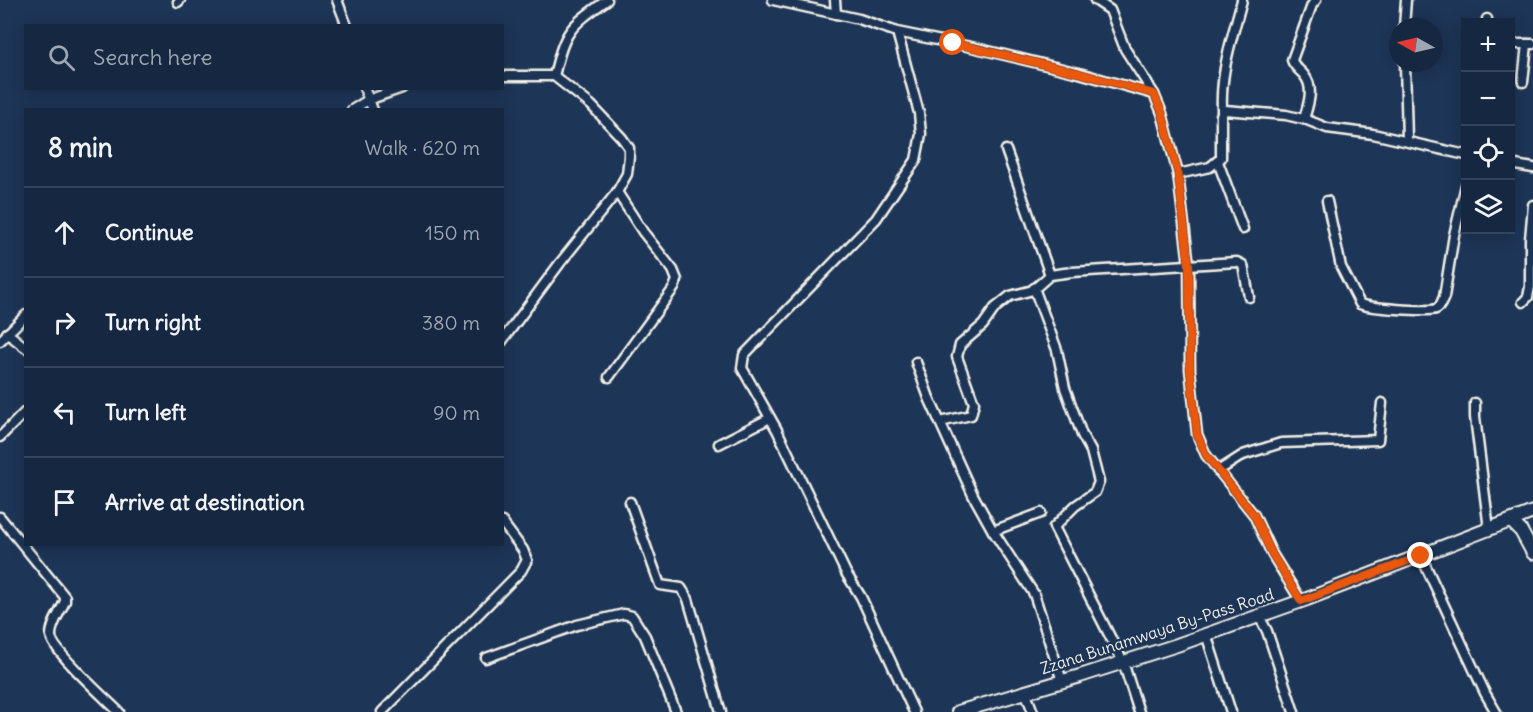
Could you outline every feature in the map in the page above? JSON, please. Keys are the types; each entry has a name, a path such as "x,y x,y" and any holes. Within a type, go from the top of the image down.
{"street":[{"path":"337,0 346,24"},
{"path":"554,76 561,45 566,35 575,24 607,0"},
{"path":"773,0 859,19 897,32 976,48 1154,94"},
{"path":"835,0 836,14"},
{"path":"1095,0 1110,10 1125,49 1154,94 1162,112 1178,174 1189,265 1190,369 1197,434 1206,455 1254,515 1272,554 1301,601"},
{"path":"1178,174 1218,162 1223,151 1221,88 1242,0"},
{"path":"1304,119 1310,89 1307,78 1292,60 1316,0"},
{"path":"1405,18 1406,0"},
{"path":"897,32 919,113 921,135 916,160 876,219 744,355 742,368 770,418 846,573 861,597 914,712"},
{"path":"1523,82 1530,44"},
{"path":"1405,72 1407,140"},
{"path":"504,76 554,76 591,105 629,148 627,174 616,192 504,338"},
{"path":"365,90 372,108"},
{"path":"355,108 368,99 396,90"},
{"path":"1222,111 1241,110 1286,114 1327,128 1407,140 1461,154"},
{"path":"1006,150 1050,275"},
{"path":"1218,162 1243,229"},
{"path":"1515,165 1533,168"},
{"path":"609,377 674,288 677,280 673,270 643,232 616,192"},
{"path":"1328,201 1341,267 1360,304 1422,310 1437,309 1441,305 1461,206"},
{"path":"1522,302 1528,297 1530,287 1533,205"},
{"path":"940,422 971,415 973,411 974,404 957,357 960,345 983,325 995,308 1010,296 1034,288 1050,275 1240,262 1249,297"},
{"path":"1034,288 1057,350 1065,388 1082,435 1091,451 1099,482 1095,492 1075,506 1054,527 1123,662 1139,712"},
{"path":"0,341 24,317"},
{"path":"7,333 24,346"},
{"path":"916,362 973,495 993,531 1034,594 1062,681"},
{"path":"1218,471 1243,455 1281,443 1378,440 1382,403"},
{"path":"1475,403 1489,529"},
{"path":"0,437 24,413"},
{"path":"719,444 770,418"},
{"path":"630,502 660,585 681,588 688,599 722,712"},
{"name":"Zzana Bunamwaya By-Pass Road","path":"958,712 1123,662 1301,601 1533,512"},
{"path":"993,531 1041,513"},
{"path":"0,517 65,597 51,632 51,641 63,658 119,712"},
{"path":"1511,521 1521,531 1533,553"},
{"path":"382,712 521,571 527,560 523,550 504,525"},
{"path":"1421,556 1496,712"},
{"path":"486,658 577,624 624,614 632,615 645,636 676,712"},
{"path":"1259,615 1270,640 1294,712"},
{"path":"1206,634 1232,712"},
{"path":"1025,692 1033,712"}],"route":[{"path":"953,43 1079,73 1154,94 1162,112 1178,174 1189,265 1190,369 1197,434 1206,455 1254,515 1272,554 1301,601 1421,556"}]}
